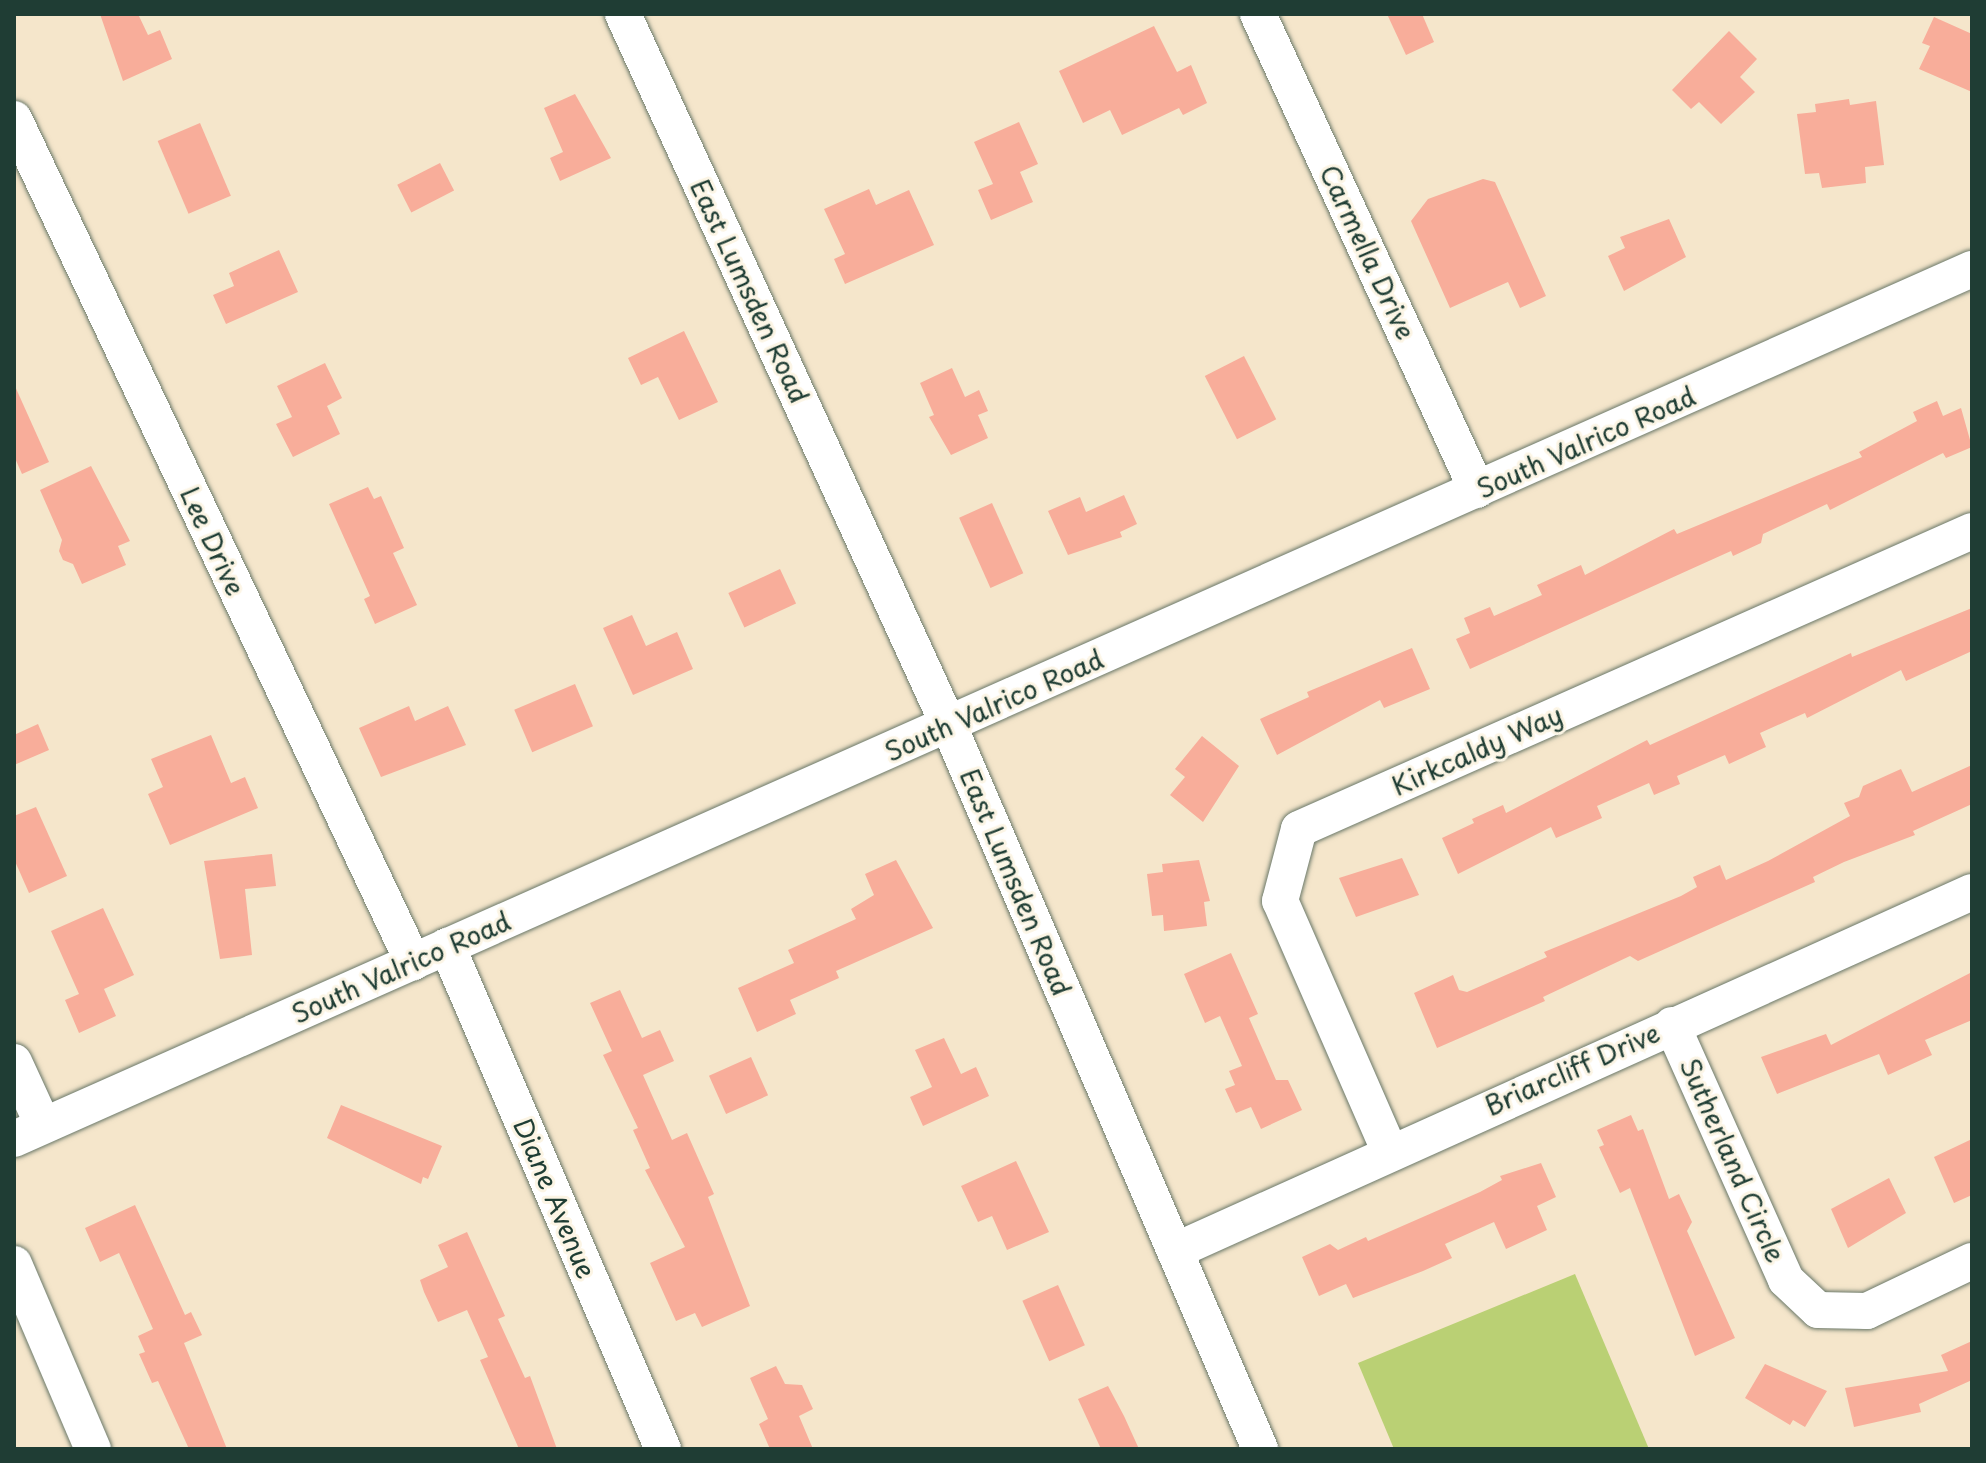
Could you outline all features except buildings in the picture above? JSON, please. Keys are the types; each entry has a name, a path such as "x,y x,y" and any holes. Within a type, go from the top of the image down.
{"street":[{"name":"East Lumsden Road","path":"623,14 949,726 1260,1449"},
{"name":"Carmella Drive","path":"1258,14 1477,490"},
{"name":"Lee Drive","path":"14,119 413,962"},
{"name":"South Valrico Road","path":"29,1132 1972,269"},
{"name":"Kirkcaldy Way","path":"1389,1150 1280,901 1299,829 1972,531"},
{"name":"Briarcliff Drive","path":"1175,1251 1389,1150 1972,892"},
{"name":"Diane Avenue","path":"447,946 663,1449"},
{"name":"Sutherland Circle","path":"1672,1025 1786,1280 1818,1310 1867,1311 1972,1261"},
{"path":"14,1062 29,1132"},
{"path":"14,1264 93,1449"}],"green space":[{"path":"1575,1274 1649,1449 1394,1449 1358,1363"}]}
